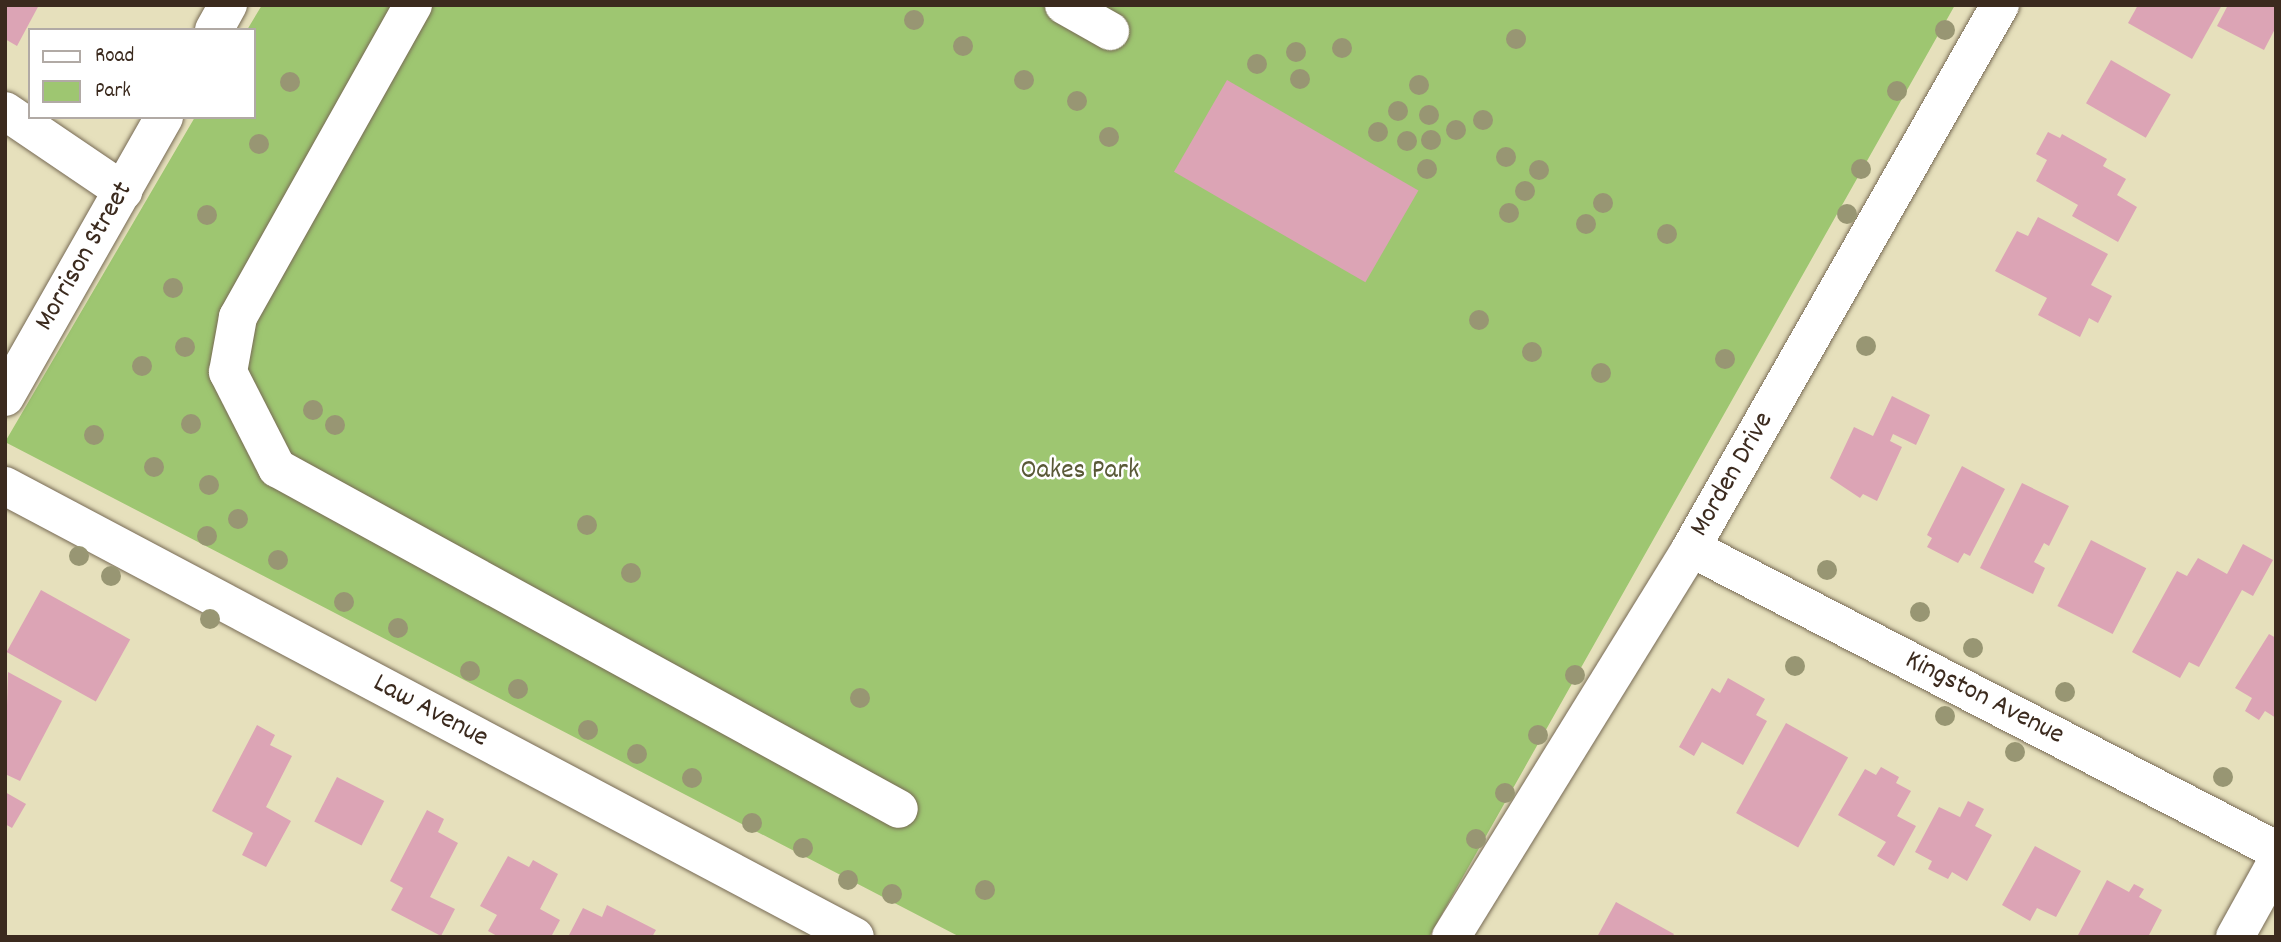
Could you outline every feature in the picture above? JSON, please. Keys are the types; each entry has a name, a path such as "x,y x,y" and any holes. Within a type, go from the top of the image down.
{"street":[{"path":"215,28 228,5"},
{"path":"413,5 237,317 228,372 277,467 899,809"},
{"path":"1064,5 1111,31"},
{"name":"Morden Drive","path":"1451,937 1691,548 2000,5"},
{"path":"5,111 122,191"},
{"name":"Morrison Street","path":"5,397 163,119"},
{"name":"Law Avenue","path":"5,486 855,937"},
{"name":"Kingston Avenue","path":"1691,548 2276,850"},
{"path":"2235,937 2276,863"}],"green space":[{"name":"Oakes Park","path":"262,5 1955,5 1429,937 960,937 5,442 194,119 256,119 256,28 248,28"}],"building":[{"path":"5,5 39,5 17,46 5,39"},
{"path":"2138,5 2222,5 2192,59 2128,23"},
{"path":"2228,5 2276,5 2276,27 2264,50 2217,26"},
{"path":"2111,60 2171,94 2146,138 2086,103"},
{"path":"1227,80 1418,190 1365,282 1174,172"},
{"path":"2048,132 2060,138 2062,134 2107,159 2103,166 2126,179 2117,195 2137,207 2118,242 2072,216 2078,205 2036,181 2047,160 2036,154"},
{"path":"2038,217 2108,254 2091,285 2112,296 2098,323 2089,318 2080,337 2038,315 2047,298 1995,271 2017,231 2028,236"},
{"path":"1892,396 1930,415 1916,445 1893,434 1890,441 1902,447 1877,501 1863,494 1860,498 1830,478 1854,427 1873,436"},
{"path":"1962,466 2005,489 1970,556 1964,553 1958,563 1927,547 1932,538 1927,535"},
{"path":"2022,483 2069,506 2049,546 2044,543 2034,562 2045,568 2033,594 1980,568"},
{"path":"2091,540 2146,568 2113,634 2057,606"},
{"path":"2243,544 2273,560 2253,596 2242,590 2199,667 2189,662 2180,678 2132,652 2177,571 2187,576 2198,558 2227,574"},
{"path":"41,590 130,639 96,702 7,652"},
{"path":"2269,634 2276,638 2276,718 2265,711 2259,720 2245,711 2252,698 2235,688"},
{"path":"8,672 62,701 20,781 5,774"},
{"path":"1728,678 1765,699 1756,715 1767,721 1743,765 1702,742 1694,756 1679,747 1712,688 1720,693"},
{"path":"1786,723 1848,757 1798,848 1736,813"},
{"path":"257,725 275,735 270,745 292,756 266,807 291,821 266,867 242,855 253,833 212,811"},
{"path":"1881,767 1899,777 1896,783 1911,791 1897,816 1916,826 1894,866 1877,856 1886,842 1838,815 1865,769 1876,775"},
{"path":"337,777 384,801 362,846 314,822"},
{"path":"5,792 26,804 12,828 5,824"},
{"path":"1968,801 1984,809 1975,826 1992,835 1967,881 1952,872 1948,879 1928,869 1932,861 1915,852 1939,807 1960,817"},
{"path":"427,810 444,819 438,832 458,843 430,897 455,909 441,936 391,910 403,888 390,881"},
{"path":"2035,846 2081,871 2056,917 2037,908 2030,921 2002,905"},
{"path":"508,856 529,867 533,860 558,874 540,909 560,920 551,937 499,937 488,931 497,915 480,906"},
{"path":"2107,880 2129,892 2134,884 2144,889 2139,897 2162,910 2148,937 2077,937"},
{"path":"1616,902 1674,934 1672,937 1597,937"},
{"path":"607,905 656,930 652,937 568,937 583,908 602,917"}]}
